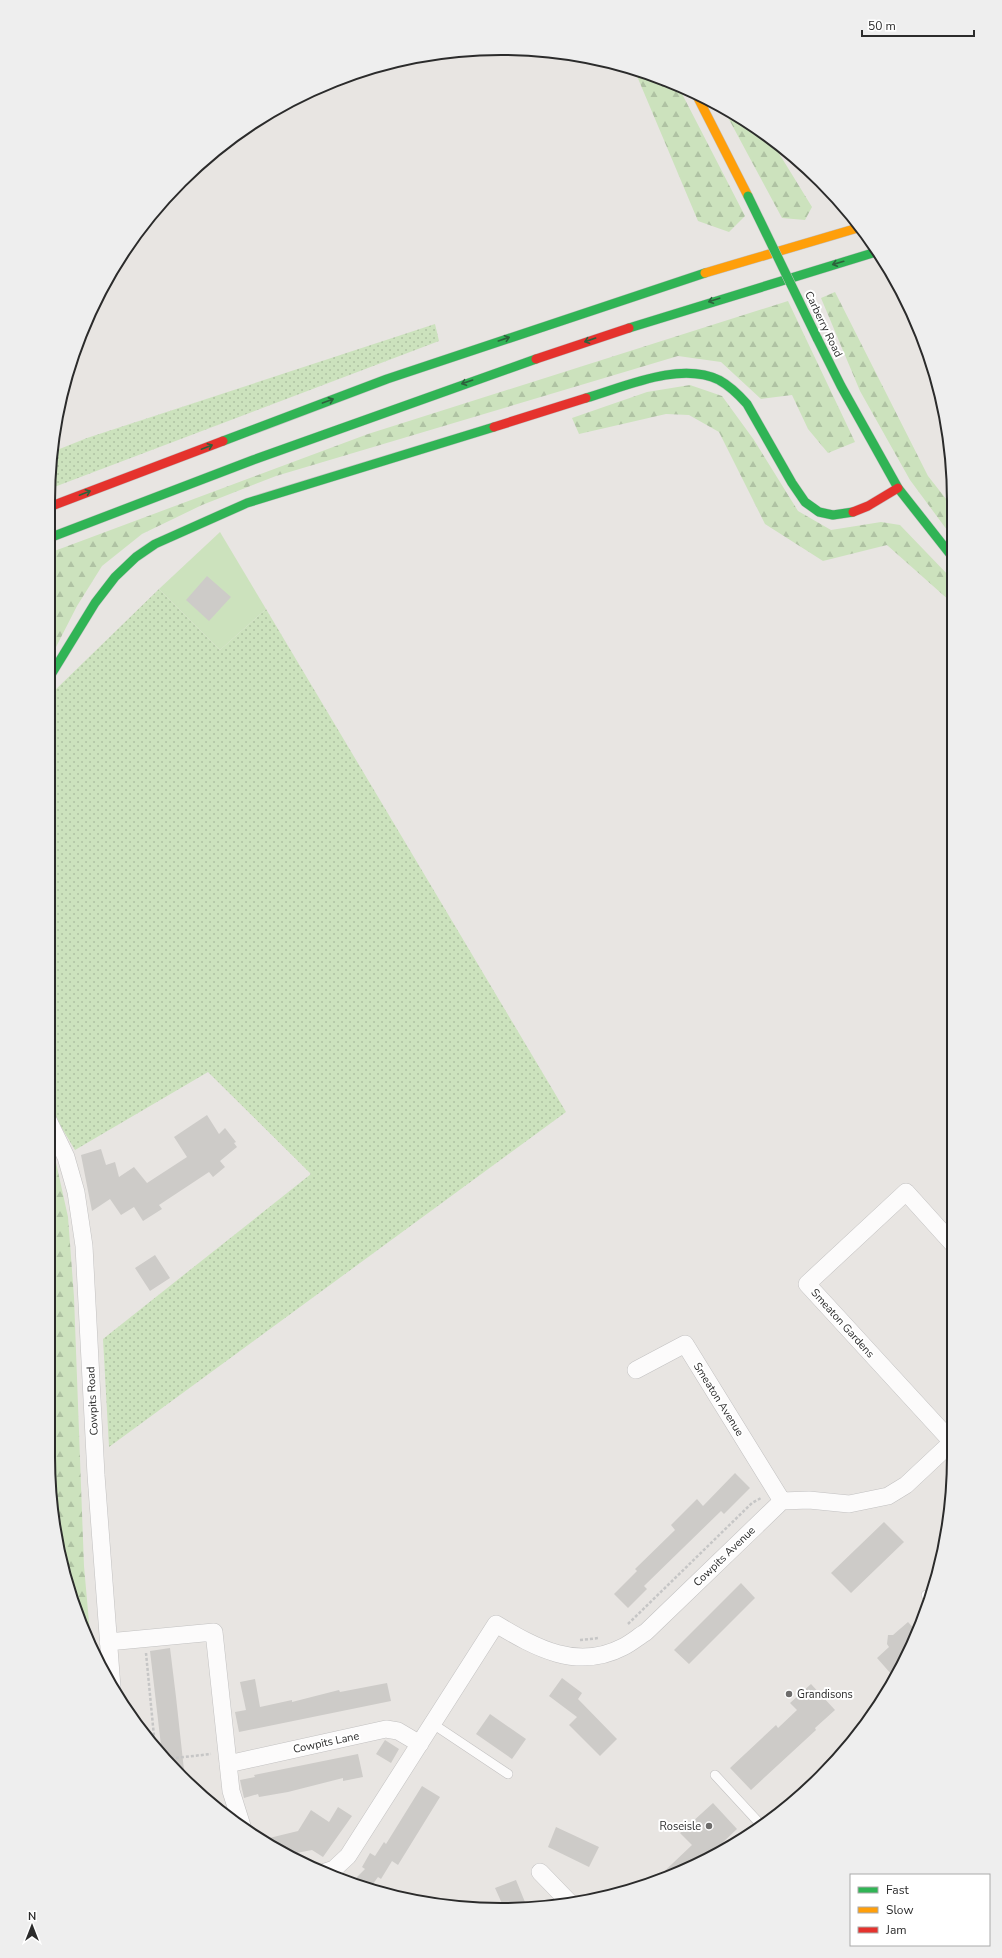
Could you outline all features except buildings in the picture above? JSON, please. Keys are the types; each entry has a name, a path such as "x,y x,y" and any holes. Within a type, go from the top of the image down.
{"main road":[{"name":"Carberry Road","path":"700,102 841,386 898,488 947,550"},
{"path":"55,505 387,379 682,280 855,229"},
{"path":"55,536 286,447 479,378 724,297 872,253"},
{"path":"55,670 95,603 115,577 136,557 155,544 247,503 662,375 682,373 701,374 722,380 738,393 747,404 792,483 805,502 819,512 833,515 849,514 898,488"}],"street":[{"name":"Cowpits Road","path":"55,1134 66,1157 74,1185 84,1246 111,1672"},
{"name":"Smeaton Gardens","path":"947,1237 906,1192 807,1284 947,1436"},
{"name":"Smeaton Avenue","path":"636,1370 685,1344 782,1501"},
{"path":"782,1501 809,1500 849,1504 888,1496 906,1485 947,1446"},
{"name":"Cowpits Avenue","path":"433,1724 496,1624 537,1647 558,1654 580,1657 602,1654 623,1647 646,1632 782,1501"},
{"path":"108,1642 214,1632 231,1791 240,1819"},
{"path":"332,1870 348,1856 433,1724"},
{"name":"Cowpits Lane","path":"228,1758 386,1729 398,1731 420,1744"},
{"path":"540,1872 565,1898"}],"lane":[{"path":"433,1724 508,1774"},
{"path":"715,1776 758,1822"}],"path":[{"path":"144,1638 154,1737"},
{"path":"174,1759 228,1758"}],"green space":[{"path":"637,77 682,94 745,216 729,232 698,221"},
{"path":"728,117 749,130 777,151 812,207 805,220 782,218"},
{"path":"835,292 928,476 947,500 947,530 910,480 860,391 821,298"},
{"path":"788,301 855,442 828,453 808,429 792,395 761,399 721,362 678,356 276,476 202,505 142,534 102,566 77,606 55,649 55,551 368,434"},
{"path":"435,324 439,341 55,487 58,449 87,438"},
{"path":"690,385 722,396 754,440 798,511 831,530 881,522 900,525 947,574 947,598 887,545 823,561 765,524 719,432 689,415 666,414 579,434 572,418 647,392"},
{"path":"220,532 266,609 220,650 159,589"},
{"path":"159,589 220,650 266,609 566,1112 109,1447 103,1339 311,1174 208,1072 75,1150 55,1117 55,690"},
{"path":"55,1158 68,1217 74,1297 84,1566 90,1629 70,1572 59,1515 56,1486"}],"traffic: fast":[{"path":"748,196 817,338"},
{"path":"629,328 872,253"},
{"path":"223,441 387,379 705,273"},
{"path":"817,338 841,386 898,488 947,550"},
{"path":"55,536 253,460 536,359"},
{"path":"586,398 634,382 670,374 687,373 704,375 719,380 727,385 747,404 792,483 805,502 819,512 833,515 853,512"},
{"path":"55,668 95,603 115,577 136,557 155,544 247,503 494,427"}],"traffic: slow":[{"path":"700,102 748,196"},
{"path":"705,273 855,229"}],"traffic: jam":[{"path":"536,359 629,328"},
{"path":"494,427 586,398"},
{"path":"55,505 223,441"},
{"path":"853,512 868,506 898,488"}],"place":[{"name":"Grandisons","path":"789,1694"},
{"name":"Roseisle","path":"709,1826"}]}
